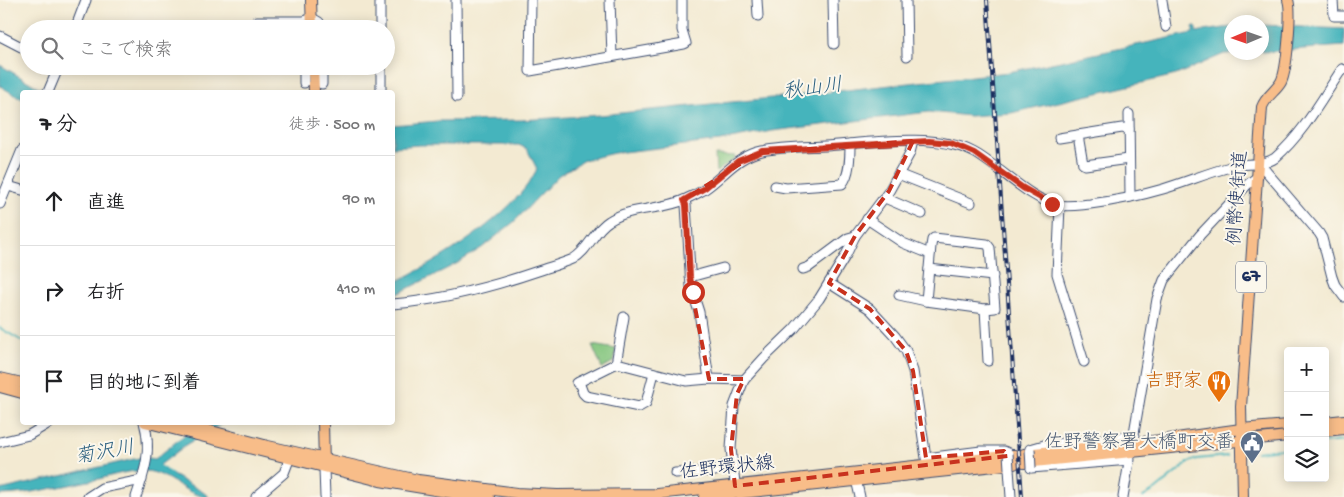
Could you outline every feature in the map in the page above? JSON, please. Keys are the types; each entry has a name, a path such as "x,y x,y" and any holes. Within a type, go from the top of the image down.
{"main road":[{"path":"308,20 311,0"},
{"name":"例幣使街道","path":"1243,497 1241,407 1262,107 1269,95 1280,84 1285,65 1290,15 1288,0"},
{"path":"315,75 317,89"},
{"path":"0,378 20,383"},
{"path":"0,387 20,392"},
{"path":"1329,422 1344,420"},
{"path":"323,425 324,464"},
{"path":"1132,448 1241,429 1284,425"},
{"path":"181,426 289,460 324,464"},
{"path":"1329,431 1344,429"},
{"path":"210,435 418,488 489,497"},
{"path":"1132,448 1241,442 1284,437"},
{"name":"佐野環状線","path":"704,497 735,490 1132,448"},
{"name":"佐野環状線","path":"324,464 517,495 586,496 721,493"},
{"name":"佐野環状線","path":"735,490 765,494 855,477"}],"street":[{"path":"78,20 86,0"},
{"path":"380,0 380,20"},
{"path":"456,0 457,96"},
{"path":"531,0 530,72 686,43 682,30 682,0"},
{"path":"610,0 612,56"},
{"path":"757,0 758,16"},
{"path":"833,0 834,44"},
{"path":"906,0 907,56"},
{"path":"1162,0 1166,27"},
{"path":"1333,0 1334,16 1344,16"},
{"path":"0,36 20,46"},
{"path":"395,304 411,303 502,284 572,259 583,251 600,229 610,220 626,214 670,205 684,200 705,188 738,161 756,152 913,141 951,143 968,150 1041,199 1060,206 1101,203 1130,197 1165,188 1209,172 1243,164 1267,162 1274,159 1297,135 1342,69 1344,70"},
{"path":"49,90 55,75"},
{"path":"304,75 304,83"},
{"path":"317,89 320,75"},
{"path":"381,75 381,90"},
{"path":"1129,114 1130,197"},
{"path":"1058,138 1122,128 1130,129"},
{"path":"1078,135 1083,164 1085,165 1129,159"},
{"path":"735,490 732,461 734,406 744,380 806,316 829,283 855,236 884,198 910,153 913,141"},
{"path":"775,186 786,188 842,184 845,180 850,144"},
{"path":"0,204 20,156"},
{"path":"1259,163 1303,213 1322,238 1332,277 1335,285 1344,297"},
{"path":"898,174 971,203"},
{"path":"1122,496 1157,299 1164,280 1200,234 1248,184 1257,178"},
{"path":"8,186 20,189"},
{"path":"884,198 922,214"},
{"path":"684,200 686,205 690,277 699,312 709,379"},
{"path":"1060,206 1057,274 1084,362"},
{"path":"867,219 903,243 930,254"},
{"path":"803,269 809,267 848,238 855,236"},
{"path":"899,295 926,301 985,309 995,308 990,248 987,244 934,238 930,254 926,301"},
{"path":"690,277 723,268"},
{"path":"929,269 992,276"},
{"path":"829,283 870,309 896,336 906,351 913,371 926,458 1004,451 1019,459 1132,448"},
{"path":"985,309 988,361"},
{"path":"616,364 624,317"},
{"path":"654,373 646,404 639,407 586,396 578,383 616,364 654,373 686,381 709,379 744,380"},
{"path":"0,442 29,435 46,425"},
{"path":"136,497 147,457 146,425"},
{"path":"1011,497 1019,459 1044,445 1132,448"},
{"path":"256,497 284,473 289,460"},
{"path":"675,473 715,471 732,461"},
{"path":"324,464 325,497"},
{"path":"88,497 102,488 143,476"},
{"path":"855,477 860,497"}],"highlighted area":[{"path":"913,141 889,191 855,236 829,283 870,309 906,351 913,371 926,458 1004,451 1008,456 735,486 731,449 737,394 744,379 709,379 691,287 684,200 757,153"}],"green space":[{"path":"715,155 735,156 735,159 716,172"},
{"path":"592,345 616,349 613,362 602,368"}],"water":[{"path":"1269,25 1344,29 1344,46 1269,51"},
{"path":"1193,27 1196,27 1196,32 1224,28 1224,54 1176,75 1011,113 970,116 929,112 772,131 720,141 614,153 584,160 559,175 515,221 483,247 458,263 395,295 395,282 452,250 494,220 527,186 537,169 527,149 519,145 395,147 395,125 438,121 521,120 600,115 833,92 833,88 836,88 837,91 1009,72 1193,33"},
{"path":"0,65 46,90 20,90 20,98 0,86"},
{"path":"197,425 220,425 187,444 160,465 164,470 209,497 193,493 162,475 145,471 122,473 37,491 0,495 0,490 143,457 155,459"}],"waterway":[{"path":"0,328 20,340"},
{"name":"菊沢川","path":"1329,443 1344,441"},
{"name":"菊沢川","path":"1257,452 1284,449"},
{"name":"菊沢川","path":"1143,497 1155,490 1189,462 1197,459 1227,456"},
{"name":"菊沢川","path":"161,467 172,474"}],"railway":[{"path":"987,0 1022,497"}],"place":[{"name":"吉野家","path":"1219,403"},
{"name":"佐野警察署大橋町交番","path":"1252,464"}],"route":[{"path":"693,292 690,277 686,205 684,200 705,188 738,161 756,152 913,141 951,143 974,153 1023,188 1052,204"}],"water label":[{"name":"秋山川","path":"813,90"}]}
